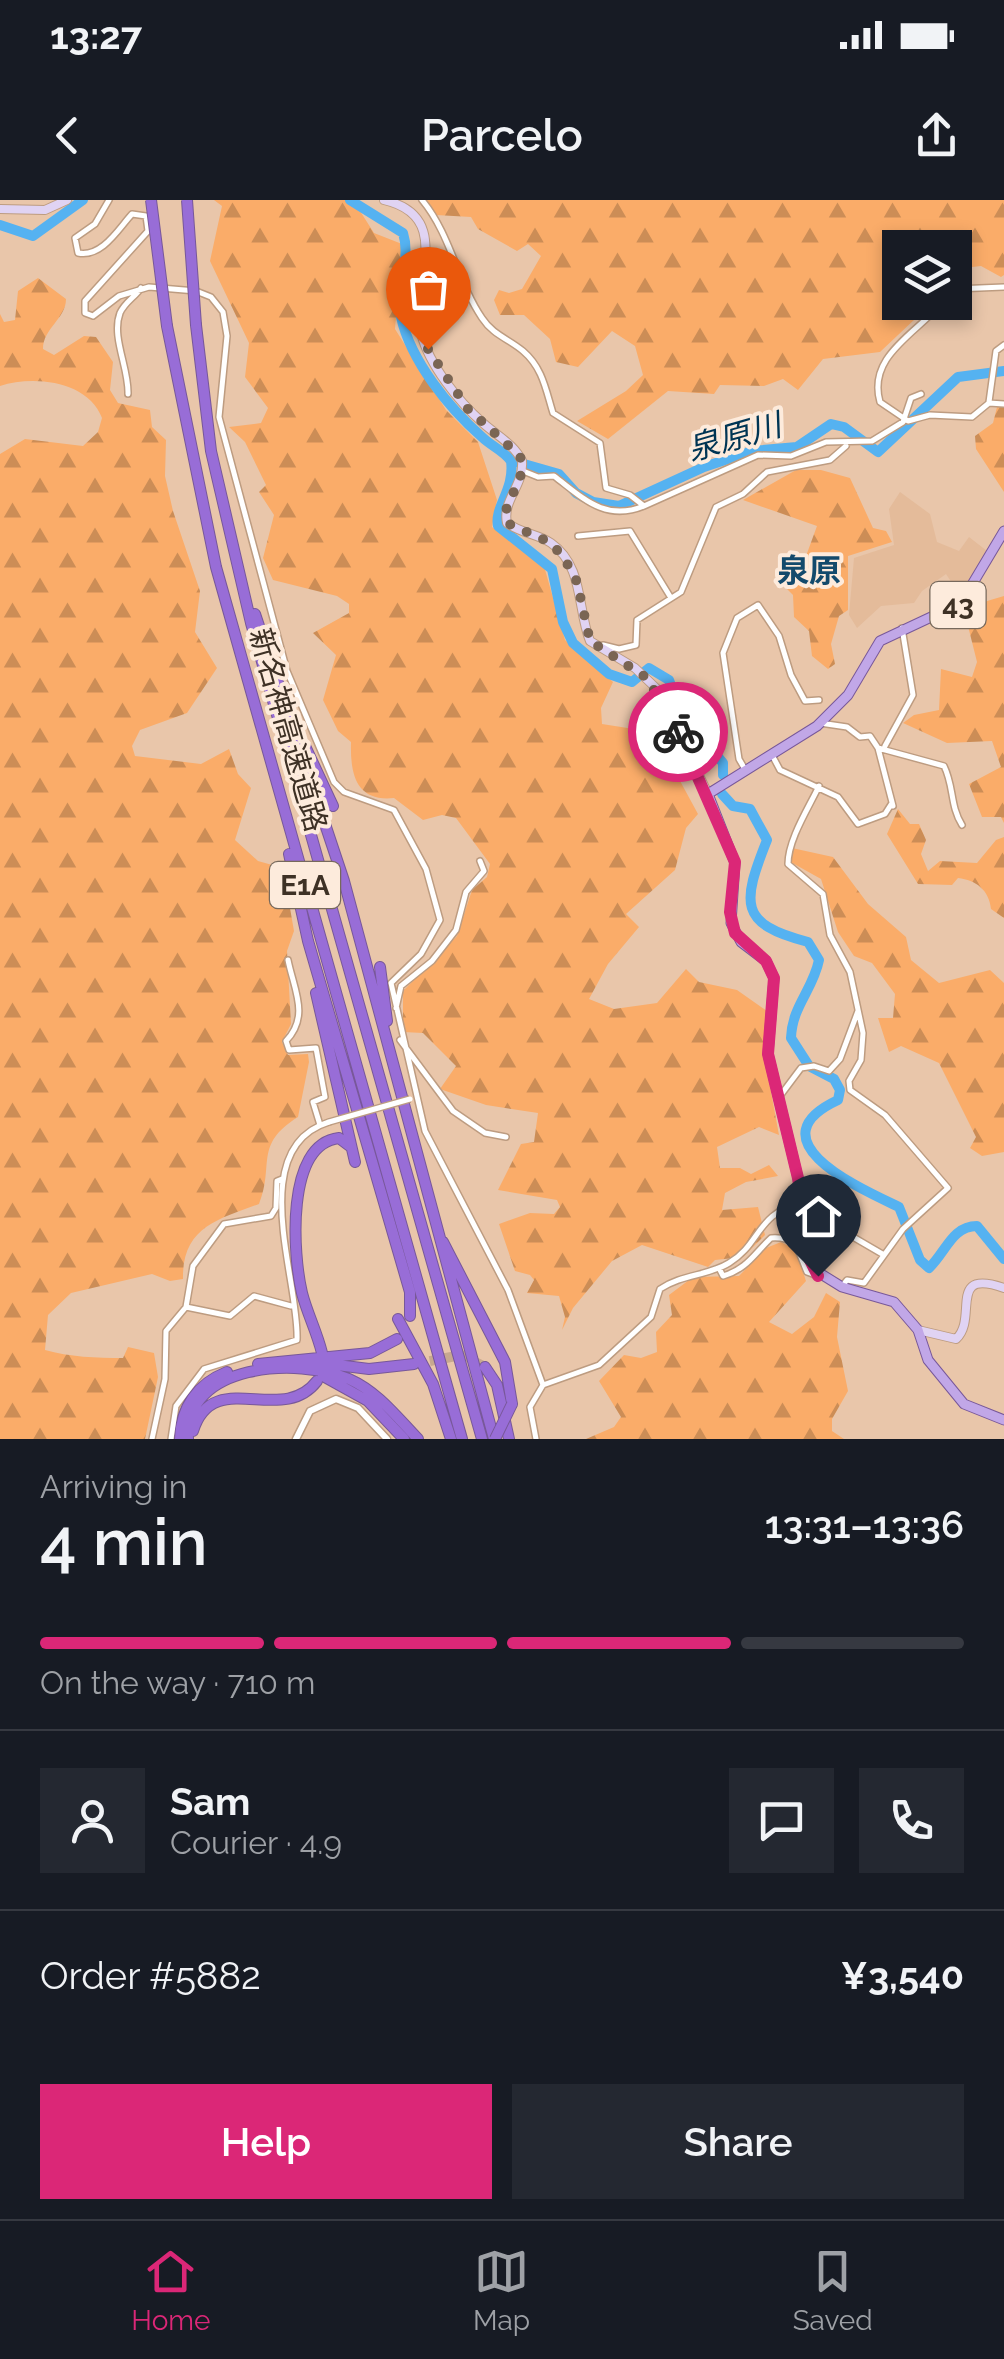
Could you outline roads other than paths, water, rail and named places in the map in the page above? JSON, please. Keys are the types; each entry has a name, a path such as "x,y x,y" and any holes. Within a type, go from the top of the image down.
{"highway":[{"name":"新名神高速道路","path":"151,200 167,326 216,567 462,1439"},
{"name":"新名神高速道路","path":"187,200 196,326 211,451 267,681 482,1439"},
{"path":"211,451 283,700 339,867 495,1439"},
{"path":"283,700 333,806"},
{"path":"281,802 281,826 355,1162"},
{"path":"308,941 410,1292 404,1317 450,1439"},
{"path":"380,968 395,1080"},
{"path":"322,1353 301,1290 297,1192 303,1172 320,1146 339,1138 352,1147"},
{"path":"428,1204 505,1362 512,1404 495,1439"},
{"path":"190,1439 195,1406 216,1384 249,1372 370,1353 397,1339"},
{"path":"180,1439 187,1406 206,1383 234,1369 414,1364"},
{"path":"286,1365 346,1387 378,1411 404,1439"},
{"path":"286,1365 328,1372 358,1383 385,1404 418,1439"},
{"path":"485,1367 498,1385 509,1439"},
{"path":"190,1439 198,1416 218,1400 234,1396 288,1401 304,1394 317,1381"}],"main road":[{"path":"0,209 45,210 66,200"},
{"path":"384,200 406,207 422,226 426,267 418,315 428,349 468,409 522,467 505,510 507,523 549,542 563,556 577,582 590,641 647,678 667,708 708,794 735,862 731,923 741,942 766,961 774,978 768,1054 810,1260 818,1276 842,1288 894,1302 918,1330 928,1360 964,1404 1004,1420"},
{"name":"43","path":"708,794 820,723 848,695 875,645 902,628 961,603 1004,531"},
{"path":"918,1330 956,1339 966,1323 965,1295 970,1288 980,1284 1004,1288"}],"street":[{"path":"109,200 95,224 75,238 78,253 92,252 118,233 132,214 146,216 148,231 83,309 93,316 119,296 141,288 196,291 212,297 223,312 227,336 218,418 287,671 334,782 344,792 394,810 426,868 440,920 421,954 391,983 413,1098 437,1159 508,1290 543,1385"},
{"path":"422,200 451,245 484,322 504,341 524,352 549,388 553,413 600,443 606,488 630,495 644,506"},
{"path":"972,288 1004,287"},
{"path":"128,394 128,366 117,327 124,306 141,288"},
{"path":"905,419 880,402 877,371 884,358 924,320"},
{"path":"989,403 987,388 996,351 1004,345"},
{"path":"905,419 911,398 921,394"},
{"path":"522,467 538,477 554,476 579,498 601,509 631,511 758,456 792,456 826,442 872,441 905,419 972,417 989,403 1004,404"},
{"path":"590,641 620,649 636,646 637,620 680,592 716,507 743,494 767,472 830,460 848,444"},
{"path":"578,536 630,531 671,598"},
{"path":"746,771 740,759 723,653 736,618 758,605 786,651 799,692 805,700 819,700"},
{"path":"772,755 780,770 838,797 858,824 885,814 893,805 881,747 913,696 902,628"},
{"path":"820,723 870,736 881,747 925,764 944,766 953,782 952,802 962,825"},
{"path":"819,786 806,818 790,840 788,864 823,894 830,935 850,972 863,1032 861,1060 849,1082 850,1090 886,1115 948,1188 904,1228 864,1283 847,1280 842,1288"},
{"path":"395,1010 401,986 432,961 456,930 466,892 484,871 480,861"},
{"path":"288,960 301,1003 298,1028 286,1041 288,1050 310,1045 316,1048 325,1097 313,1102 320,1125"},
{"path":"778,1098 800,1068 829,1071 840,1059 858,1011"},
{"path":"400,1040 452,1111 485,1132 506,1137"},
{"path":"171,1439 176,1406 204,1369 297,1340 291,1306 283,1178 302,1140 320,1125 413,1098"},
{"path":"152,1439 165,1378 162,1345 169,1323 186,1307 193,1266 217,1231 235,1220 271,1216 276,1208 277,1181 283,1178"},
{"path":"536,1439 530,1406 543,1385 598,1365 652,1317 656,1296 668,1284 719,1268 745,1249 767,1218 802,1206 884,1254"},
{"path":"719,1268 723,1276 735,1272 749,1264 771,1238 785,1238 797,1245 807,1272 818,1276"},
{"path":"186,1307 230,1316 254,1296 291,1306"},
{"path":"296,1439 310,1411 336,1399 358,1408 387,1439"}],"waterway":[{"path":"0,225 33,236 83,200"},
{"path":"350,200 403,233 406,254 399,306 406,334 444,397 511,461 498,526 552,569 563,622 573,643 609,674 632,682 649,668 669,680 680,711 723,763 723,775"},
{"name":"泉原川","path":"517,462 559,474 576,493 593,502 619,506 704,467 752,451 797,447 831,424 844,427 878,452 958,377 1004,371"},
{"path":"722,794 733,806 750,809 767,840 753,880 752,908 769,927 808,942 819,960 795,1017 791,1038 809,1066 834,1079 840,1090 838,1100 814,1116 805,1132 809,1147 841,1176 899,1207 920,1260 929,1268 955,1235 968,1227 977,1226 1004,1259"}],"tunnel":[{"path":"415,1364 461,1355 485,1367"}],"district":[{"name":"泉原","path":"809,571"}]}
